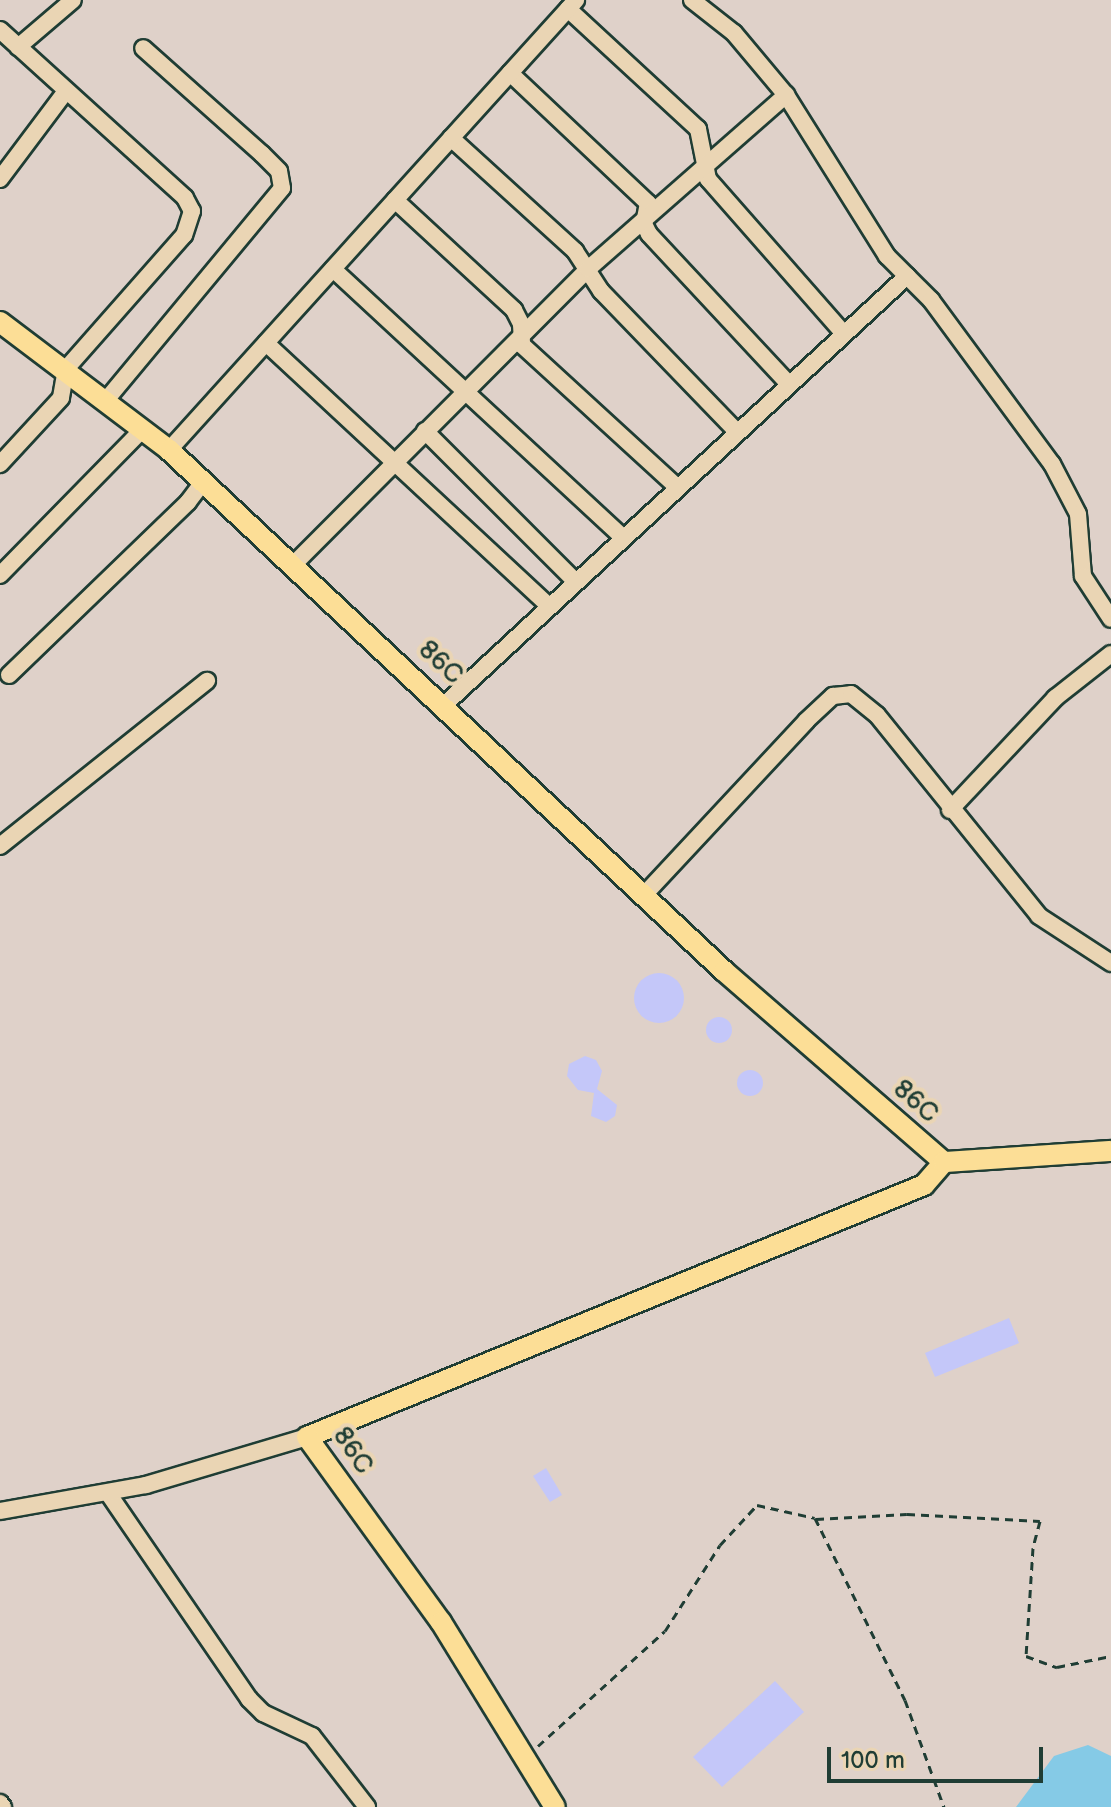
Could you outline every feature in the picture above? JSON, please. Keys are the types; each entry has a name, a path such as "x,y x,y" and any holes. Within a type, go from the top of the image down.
{"main road":[{"name":"86C","path":"3,332 66,369 169,450 445,704 644,895 944,1162 924,1185 307,1437 441,1622 555,1807"},
{"path":"944,1162 1111,1151"}],"street":[{"path":"18,47 73,0"},
{"path":"692,0 734,33 786,95 887,256 931,300 1068,487 1080,527 1083,576 1111,619"},
{"path":"169,450 572,4 698,129 705,149 704,168 708,179 844,334"},
{"path":"0,30 185,198 192,211 184,235 66,369 61,398 0,464"},
{"path":"107,399 282,188 273,164 143,48"},
{"path":"510,73 648,203 645,220 649,234 789,384"},
{"path":"0,179 66,91"},
{"path":"294,564 588,269 786,95"},
{"path":"451,138 575,251 601,291 737,432"},
{"path":"395,200 514,310 521,324 520,335 529,352 676,486"},
{"path":"333,269 622,537"},
{"path":"445,704 676,486 907,276"},
{"path":"266,343 391,465 549,606"},
{"path":"0,575 143,429"},
{"path":"425,431 575,581"},
{"path":"9,675 204,481"},
{"path":"950,810 1055,698 1111,654"},
{"path":"0,846 207,681"},
{"path":"644,895 806,721 842,693 865,700 950,810 1039,916 1111,963"},
{"path":"0,1511 108,1493 307,1437"},
{"path":"108,1493 249,1699 263,1713 312,1736 367,1807"}],"path":[{"path":"525,1758 665,1631 720,1545 757,1505 815,1518 907,1514 1040,1521 1033,1548 1026,1656 1057,1667 1111,1656"},
{"path":"815,1518 905,1700 944,1807"}],"water":[{"path":"1088,1745 1111,1756 1111,1807 1016,1807 1054,1756"}],"building":[{"path":"659,973 677,980 684,998 677,1016 659,1023 641,1016 634,998 641,980"},
{"path":"719,1017 728,1021 732,1030 728,1039 719,1043 710,1039 706,1030 710,1021"},
{"path":"585,1056 596,1060 602,1071 597,1089 617,1105 615,1116 606,1122 591,1116 594,1093 578,1090 567,1076 569,1064"},
{"path":"750,1070 759,1074 763,1083 759,1092 750,1096 741,1092 737,1083 741,1074"},
{"path":"1009,1318 1019,1343 935,1377 925,1353"},
{"path":"546,1468 562,1495 550,1502 533,1476"},
{"path":"775,1681 804,1712 722,1787 693,1757"}]}
